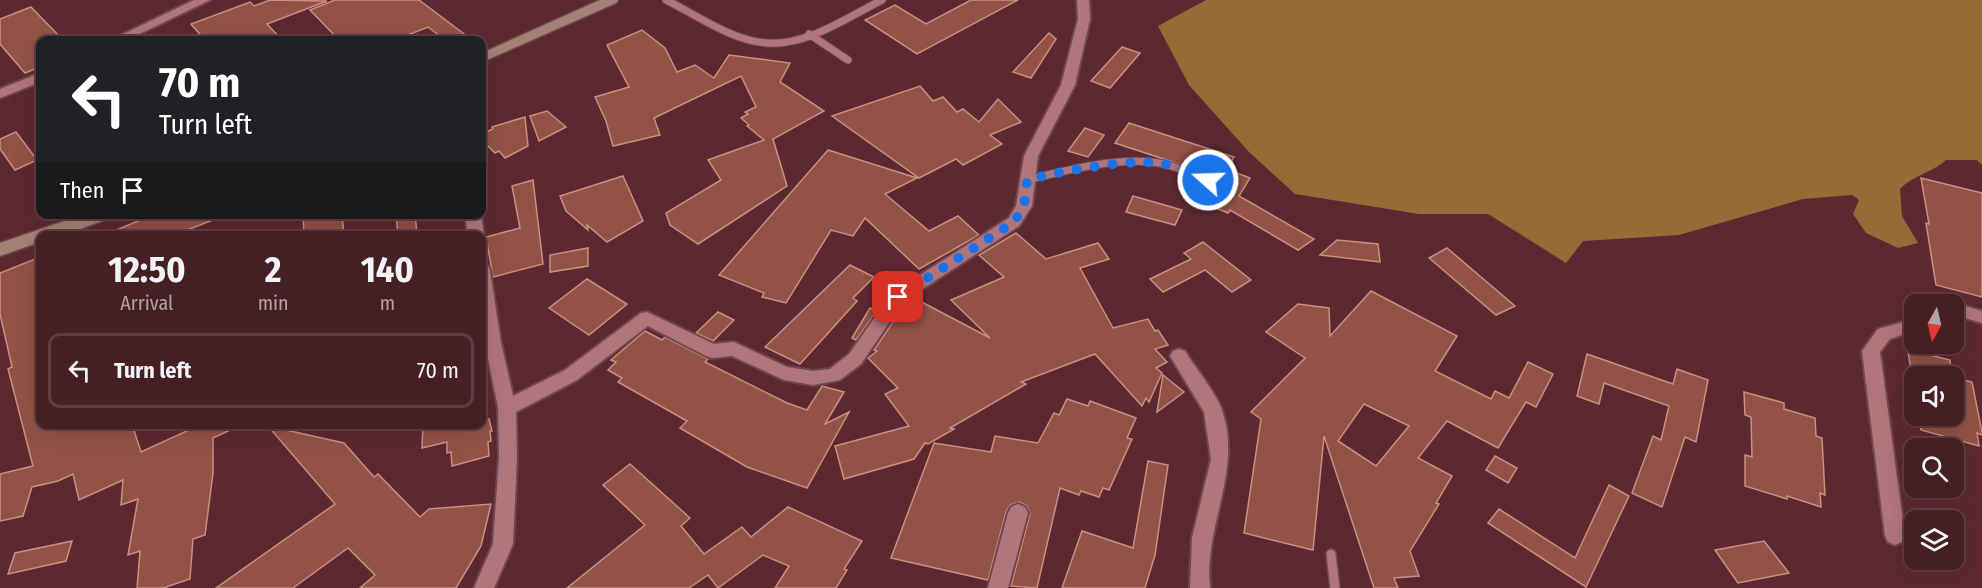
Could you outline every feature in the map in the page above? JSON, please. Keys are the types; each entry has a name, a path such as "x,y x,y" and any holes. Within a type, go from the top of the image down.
{"main road":[{"path":"486,56 610,0"},
{"path":"55,231 90,219"},
{"path":"0,250 36,238"}],"street":[{"path":"127,36 204,0"},
{"path":"507,408 571,375 647,318 712,351 734,349 784,373 813,378 834,375 855,359 898,297 1014,222 1024,206 1031,156 1068,86 1084,19 1083,0"},
{"path":"0,94 36,79"},
{"path":"484,588 503,544 508,458 507,408 492,343 486,299"},
{"path":"1964,312 1982,317"},
{"path":"1895,536 1871,351 1884,334 1904,328"},
{"path":"1179,356 1213,411 1220,459 1202,538 1200,588"},
{"path":"998,588 1018,513"}],"lane":[{"path":"666,0 750,40 781,43 809,34 882,0"},
{"path":"809,34 848,60"},
{"path":"1027,180 1049,174 1120,164 1163,164 1208,180"},
{"path":"1331,554 1335,588"}],"shaded area":[{"path":"1206,0 1982,0 1982,165 1977,160 1946,160 1900,189 1902,216 1918,243 1898,248 1866,233 1853,214 1859,200 1852,195 1803,199 1679,235 1583,241 1566,263 1488,214 1419,214 1295,194 1249,152 1189,85 1158,26"}],"building":[{"path":"270,0 327,1 267,24 278,36 202,36 191,24 250,2 254,6"},
{"path":"335,0 419,0 467,36 440,36 428,27 405,36 335,36 310,10"},
{"path":"971,0 1018,0 917,54 865,20 895,5 926,24"},
{"path":"31,7 59,36 36,36 36,69 25,73 0,44 0,19"},
{"path":"642,30 665,48 677,72 695,65 714,78 729,55 790,63 780,82 824,111 773,139 787,186 698,244 670,225 666,213 721,180 708,160 764,140 741,118 748,114 745,112 756,107 741,76 654,118 660,135 613,146 606,121 595,97 629,87 607,45"},
{"path":"1049,33 1056,39 1031,78 1013,72"},
{"path":"1122,47 1140,53 1110,88 1091,81"},
{"path":"920,86 933,101 943,97 957,112 963,109 979,122 998,99 1021,122 990,135 1002,144 963,165 956,159 919,178 832,116"},
{"path":"547,111 566,127 539,141 530,116"},
{"path":"525,117 528,146 505,158 499,151 495,153 486,144 486,132 493,129 492,127"},
{"path":"1129,123 1234,157 1222,178 1115,143"},
{"path":"1085,128 1104,135 1088,157 1068,151"},
{"path":"16,132 36,160 15,170 0,149 0,139"},
{"path":"828,150 917,178 885,194 929,231 958,216 979,235 919,269 865,218 853,236 831,230 786,303 762,297 764,293 719,275"},
{"path":"1234,172 1250,178 1239,196 1314,239 1298,250 1230,210 1228,213 1211,206"},
{"path":"623,176 643,221 607,242 587,225 588,230 566,211 560,196"},
{"path":"1921,178 1982,193 1982,297 1936,285"},
{"path":"533,180 543,264 493,277 486,237 520,228 512,186"},
{"path":"1133,196 1182,210 1175,225 1126,212"},
{"path":"143,219 215,219 185,231 114,231"},
{"path":"303,219 342,219 344,231 304,231"},
{"path":"396,219 416,219 417,231 398,231"},
{"path":"1016,233 1046,259 1098,243 1109,259 1080,268 1113,328 1148,319 1168,345 1155,349 1167,362 1156,368 1162,373 1149,402 1146,398 1142,406 1095,354 1021,382 1026,384 950,428 954,429 928,444 925,443 914,459 844,479 835,446 909,426 885,394 898,388 868,358 877,351 874,350 903,307 914,298 990,338 951,300 1004,277 979,255"},
{"path":"1337,240 1378,244 1380,262 1320,255"},
{"path":"1203,242 1251,280 1232,292 1205,270 1163,292 1150,279 1191,259 1184,253"},
{"path":"588,248 588,266 550,272 550,255"},
{"path":"1447,248 1515,306 1496,315 1429,258"},
{"path":"36,259 36,429 134,429 141,452 191,429 232,429 213,438 213,473 205,535 193,539 190,579 163,588 137,588 140,551 128,555 138,499 121,505 123,480 79,500 73,474 58,481 32,487 23,516 0,521 0,474 33,466 8,369 12,367 0,314 0,273"},
{"path":"850,265 874,277 853,298 857,301 800,364 765,347"},
{"path":"587,279 627,304 589,335 549,308"},
{"path":"1371,291 1457,336 1435,371 1491,399 1495,391 1509,398 1528,362 1553,374 1536,407 1526,402 1498,448 1447,421 1418,458 1452,476 1436,503 1439,504 1410,551 1419,576 1394,578 1398,588 1374,588 1324,436 1313,550 1244,533 1261,419 1251,412 1305,358 1266,332 1298,304 1329,308 1330,336","holes":["1364,404 1409,426 1376,466 1338,441"]},
{"path":"870,308 877,311 856,340 852,338"},
{"path":"718,312 734,320 713,341 696,333"},
{"path":"645,331 662,340 665,337 708,359 705,362 787,403 807,410 822,386 844,392 825,424 849,412 807,488 747,467 680,428 687,421 618,382 622,378 608,370 616,362 611,360"},
{"path":"1587,354 1673,384 1677,369 1708,380 1696,442 1685,437 1662,507 1632,493 1653,436 1661,440 1669,406 1604,383 1599,404 1577,396"},
{"path":"1908,354 1926,354 1950,360 1951,366 1910,366"},
{"path":"1163,375 1184,392 1157,412"},
{"path":"1964,380 1972,382 1982,432 1982,435 1977,433 1979,446 1964,442 1964,438 1950,438 1921,430 1920,426 1964,426"},
{"path":"1744,392 1784,403 1784,409 1815,418 1816,436 1822,438 1825,495 1820,493 1821,507 1745,486 1745,455 1752,457 1751,417 1745,415"},
{"path":"1067,399 1088,406 1090,401 1136,418 1127,438 1132,439 1109,490 1103,488 1099,497 1081,491 1079,495 1060,488 1037,588 1011,586 1030,514 1027,506 1019,502 1010,505 1006,512 988,580 891,558 934,443 991,452 995,436 1038,443 1054,413 1059,415"},
{"path":"489,419 492,431 490,431 491,441 488,442 489,456 452,466 451,452 447,453 447,442 422,448 423,429 486,429 486,420"},
{"path":"271,429 281,429 344,443 374,477 378,474 420,517 429,509 491,504 481,546 456,588 360,588 375,575 348,548 293,588 216,588 335,504"},
{"path":"1495,456 1517,468 1508,483 1486,470"},
{"path":"1148,461 1168,465 1155,555 1145,588 1062,588 1082,531 1133,548"},
{"path":"630,464 690,518 681,526 704,554 742,527 751,537 788,507 862,541 844,569 847,570 836,588 775,588 789,566 763,555 718,588 708,575 689,588 567,588 645,525 603,485"},
{"path":"1609,485 1629,496 1586,587 1488,523 1499,509 1575,558"},
{"path":"72,541 66,561 8,574 15,553"},
{"path":"1764,541 1789,573 1738,583 1715,550"}],"route":[{"path":"898,297 1014,222 1024,206 1027,180 1049,174 1120,164 1163,164 1208,180"}]}
